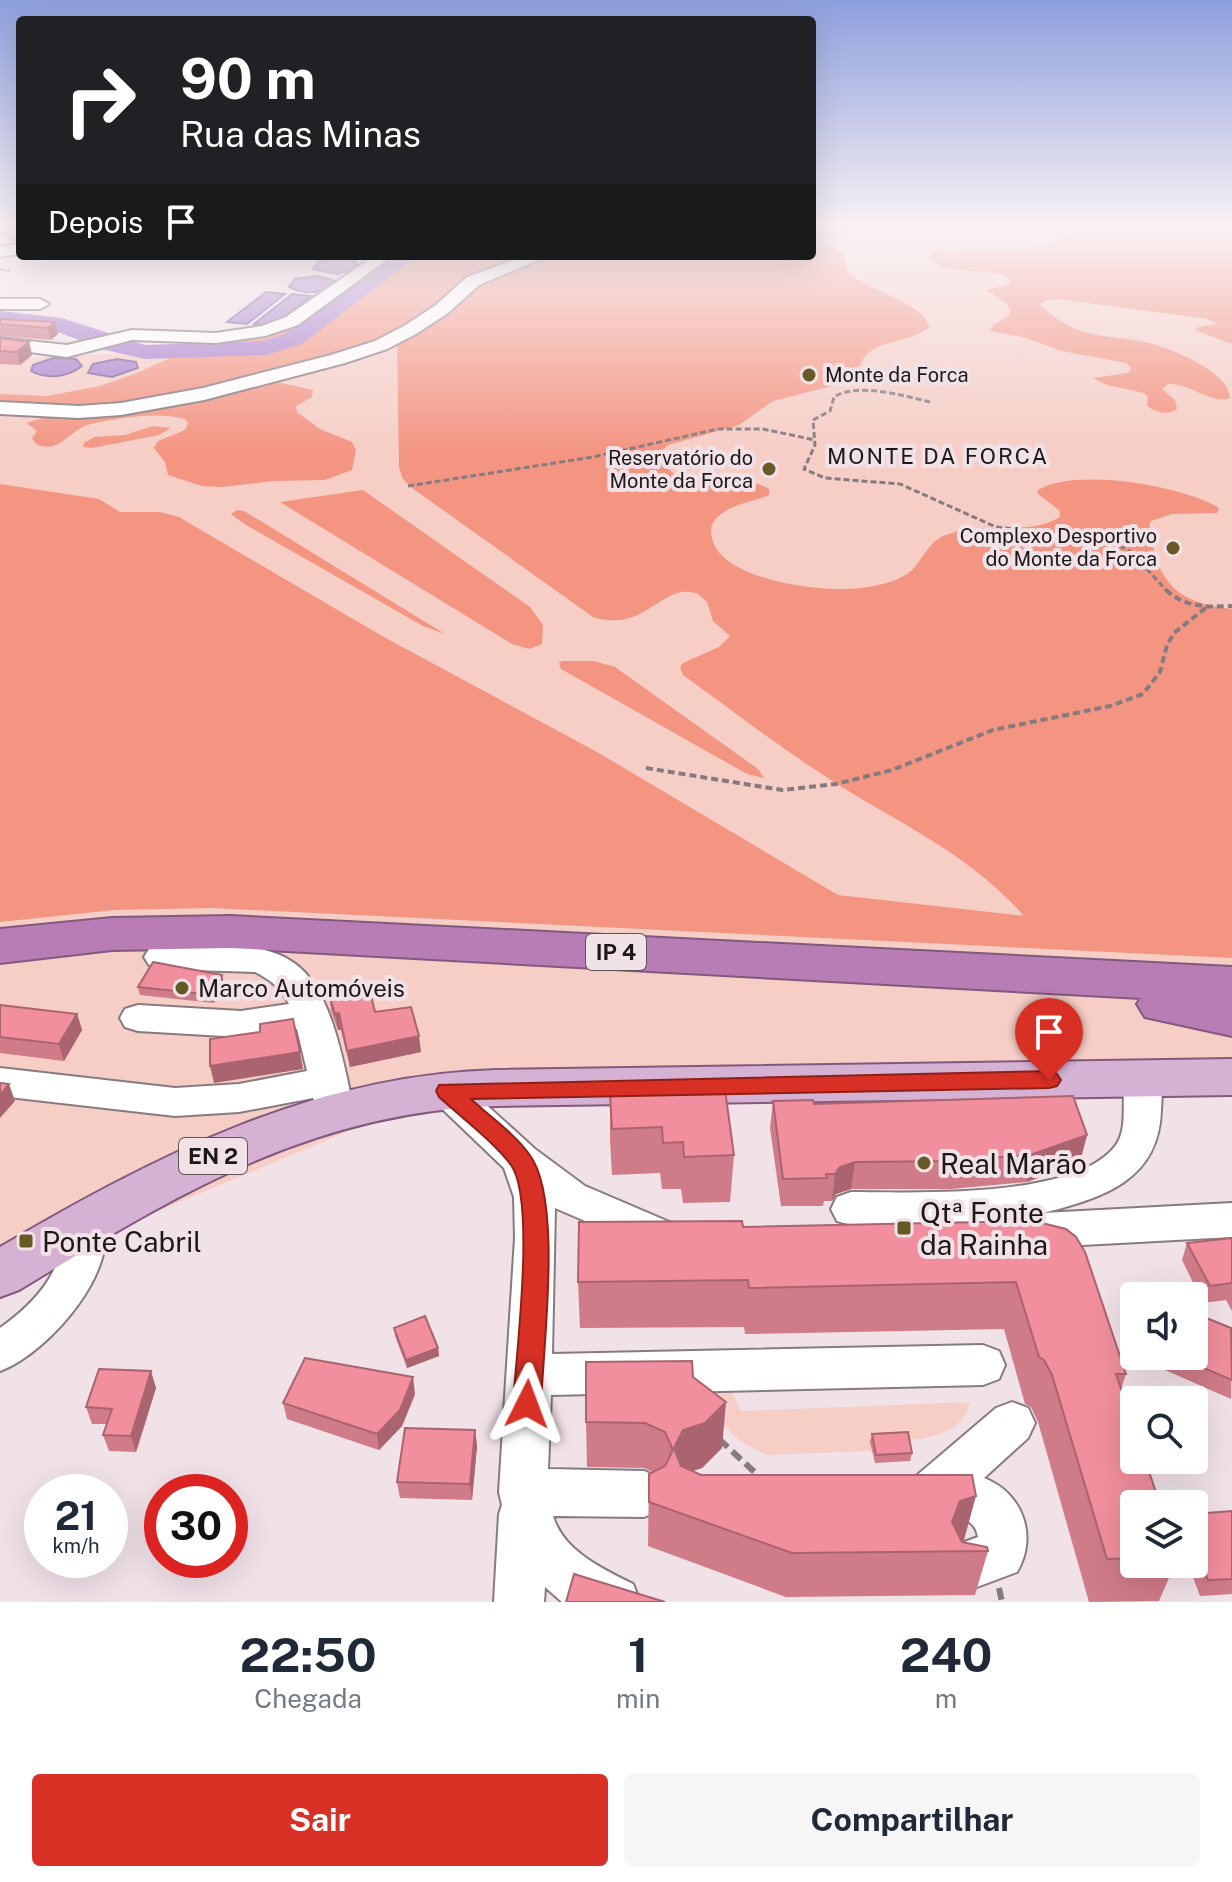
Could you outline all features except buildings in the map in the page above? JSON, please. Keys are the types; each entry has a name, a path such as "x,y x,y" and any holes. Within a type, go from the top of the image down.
{"highway":[{"name":"IP 4","path":"0,933 156,920 236,920 1232,971"},
{"name":"IP 4","path":"0,946 112,934 231,932 1232,985"},
{"path":"695,956 1091,995 1232,1017"}],"main road":[{"name":"EN 2","path":"0,1274 148,1187 203,1160 257,1139 332,1098 394,1099 447,1091 1232,1077"}],"street":[{"path":"0,343 45,346 61,351 146,334 222,337 275,328 292,321 319,302"},
{"path":"0,408 79,412 121,409 204,394 381,345 410,330 450,302"},
{"path":"0,304 40,304"},
{"path":"0,1082 175,1102 332,1098 312,1014 300,988 268,962 241,957 161,957"},
{"path":"138,1018 241,1024 312,1014"},
{"path":"1143,1078 1140,1129 1135,1149 1122,1164 1101,1177 1032,1202 840,1224 1232,1220"},
{"path":"447,1091 521,1160 584,1205 655,1235 692,1242"},
{"path":"519,1602 535,1215 531,1184 521,1160"},
{"path":"0,1351 33,1329 53,1309 80,1263 86,1223"},
{"path":"528,1375 983,1365"},
{"path":"969,1565 999,1555 1004,1547 999,1521 983,1499 974,1495 909,1493 1012,1423"},
{"path":"523,1492 644,1494"},
{"path":"523,1492 534,1534 553,1562 581,1585 615,1602"}],"path":[{"path":"930,402 883,391 840,393 834,397 830,411 813,420 815,440 804,469 811,474 900,484 996,527 1105,538 1131,552 1146,572 1178,601 1232,606"},
{"path":"408,486 593,457 718,429 763,429 815,440"},
{"path":"646,768 782,790 836,784 892,770 993,730 1110,706 1143,694 1160,672 1167,645 1174,633 1210,606"},
{"path":"716,1437 768,1484"}],"shaded area":[{"path":"253,302 275,302 247,324 227,322"},
{"path":"282,302 304,302 273,326 254,324"},
{"path":"315,302 444,302 402,332 316,363 115,408 0,406 0,394 47,396 100,386 204,343 260,334"},
{"path":"449,302 906,304 925,318 929,327 868,353 858,374 848,382 773,401 739,425 668,445 661,451 660,458 671,471 683,478 741,481 769,489 769,495 732,507 719,515 711,527 711,535 723,557 758,576 780,582 844,589 880,585 894,580 912,570 931,546 946,535 974,529 1033,526 1060,517 1060,511 1038,494 1038,490 1055,483 1077,480 1129,482 1181,493 1219,508 1217,513 1172,514 1151,521 1150,528 1159,565 1172,586 1192,600 1232,609 1232,958 212,908 114,910 0,922 0,484 99,499 120,512 160,512 179,517 382,636 597,752 838,895 1024,916 1003,894 958,858 815,769 683,675 680,667 683,663 719,647 730,636 713,621 707,602 698,594 674,594 627,619 593,617 412,488 402,478 399,467 397,341"},
{"path":"515,302 1232,302 1232,1060 490,1072 0,1277 0,359 208,349"},
{"path":"1043,302 1040,304 1049,313 1082,331 1137,340 1182,355 1220,379 1230,398 1216,399 1168,384 1162,389 1175,400 1177,409 1165,413 1154,410 1147,406 1148,397 1144,393 1107,385 1093,378 1128,373 1131,368 1126,363 1062,351 1023,337 990,331 994,324 1009,316 1006,303"},
{"path":"1079,302 1232,302 1232,344 1195,330 1218,324 1207,319"},
{"path":"53,358 76,359 82,366 57,376 44,376 31,371 33,365"},
{"path":"117,359 136,362 138,368 112,377 88,373 93,364"},
{"path":"272,381 313,390 312,397 296,406 297,412 320,429 352,442 356,450 352,470 325,480 202,486 168,475 165,462 154,448 158,441 185,430 188,423 185,419 150,415 91,424 58,444 44,447 36,444 32,438 37,431 26,423 46,417"},
{"path":"153,426 171,428 159,435 83,447 94,437 125,435"},
{"path":"363,490 530,607 543,625 542,644 529,649 512,644 280,502"},
{"path":"237,510 244,511 445,634 423,626 246,525 231,514"},
{"path":"594,661 615,667 758,769 764,778 747,774 561,669 559,663"},
{"path":"727,1383 741,1411 970,1402 965,1416 956,1426 930,1437 871,1442 872,1451 767,1455 742,1442 700,1405 705,1385"}],"waterway":[{"path":"0,318 62,325 114,345 145,352 214,352 266,348 293,339 344,302"}],"place":[{"name":"Monte da Forca","path":"809,375"},
{"name":"Reservatório do Monte da Forca","path":"769,469"},
{"name":"Complexo Desportivo do Monte da Forca","path":"1173,548"},
{"name":"Marco Automóveis","path":"182,988"},
{"name":"Real Marão","path":"924,1163"},
{"name":"Qtª Fonte da Rainha","path":"904,1228"},
{"name":"Ponte Cabril","path":"26,1241"}],"district":[{"name":"MONTE DA FORCA","path":"938,456"}],"route":[{"path":"527,1404 536,1238 531,1184 521,1160 447,1091 580,1086 1049,1080"}]}
